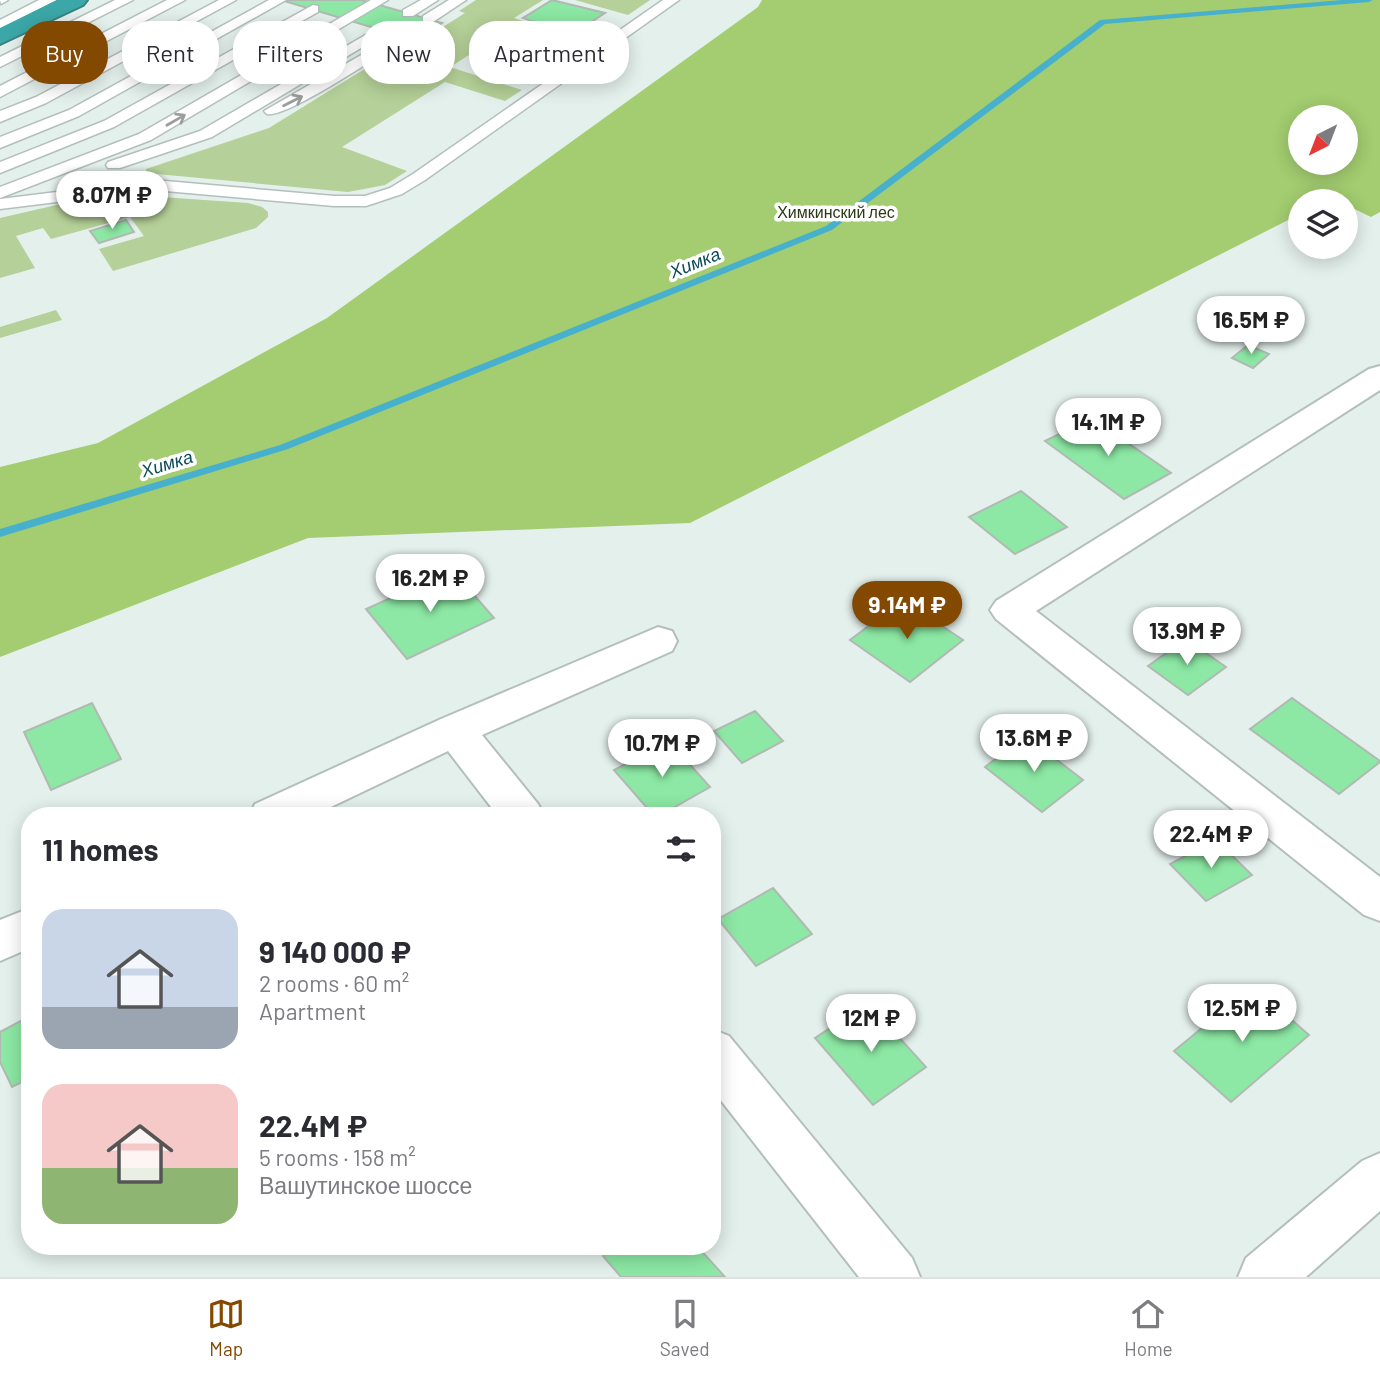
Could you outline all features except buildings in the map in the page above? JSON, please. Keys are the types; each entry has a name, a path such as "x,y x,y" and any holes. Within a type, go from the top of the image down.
{"highway":[{"path":"0,37 75,0"}],"street":[{"path":"1373,389 1009,610 1380,902"},
{"path":"289,807 455,730 658,641"},
{"path":"455,730 516,807"},
{"path":"0,940 21,931"},
{"path":"721,1062 893,1277"},
{"path":"1265,1277 1380,1178"}],"lane":[{"path":"0,13 27,0"},
{"path":"0,24 50,0"},
{"path":"0,51 102,0"},
{"path":"0,63 125,0"},
{"path":"0,78 152,0"},
{"path":"0,92 178,0"},
{"path":"0,105 23,96 205,0"},
{"path":"0,117 41,100 229,0"},
{"path":"0,129 60,105 254,0"},
{"path":"0,143 74,113 279,0"},
{"path":"0,193 145,138 387,4 407,7 431,0"},
{"path":"428,19 460,0"},
{"path":"112,166 132,179 154,185 334,201 366,201 396,191 672,0"},
{"path":"0,155 93,118 296,5"},
{"path":"0,168 109,124 313,9"},
{"path":"0,180 127,130 329,14"},
{"path":"112,166 164,143 361,27"},
{"path":"206,134 361,42"},
{"path":"0,203 272,111 361,60"},
{"path":"0,203 154,185"}],"green space":[{"path":"476,0 543,0 514,18 523,21 469,21 469,55 455,64 455,21 452,21 465,13 459,11"},
{"path":"575,0 650,0 628,15"},
{"name":"Химкинский лес","path":"762,0 1380,0 1380,212 1371,217 1358,211 1358,189 1288,189 1288,220 690,523 308,538 0,657 0,467 98,443 327,318 758,7"},
{"path":"455,69 469,73 469,84 503,84 522,90 505,101 451,84 455,84"},
{"path":"361,71 361,84 442,84 342,147 407,171 385,185 348,192 146,173 146,169 269,128 340,84 347,84 347,80"},
{"path":"132,195 248,203 262,207 268,212 268,217 256,228 113,271 99,249 144,236 130,217 51,239 43,228 16,236 35,268 0,278 0,218 78,200"},
{"path":"56,310 62,320 0,338 0,327"}],"waterway":[{"name":"Химка","path":"0,533 284,447 829,228 1103,22 1369,0"}]}
